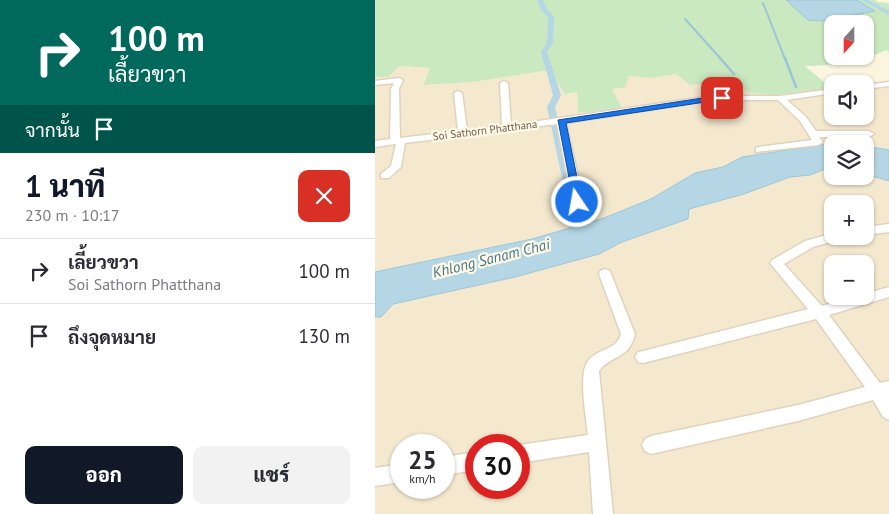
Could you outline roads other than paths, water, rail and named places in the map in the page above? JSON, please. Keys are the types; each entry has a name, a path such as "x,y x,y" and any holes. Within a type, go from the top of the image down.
{"street":[{"path":"375,83 399,80 395,89 398,141 397,167 385,176"},
{"path":"504,83 507,127"},
{"path":"874,86 889,84"},
{"name":"Soi Sathorn Phatthana","path":"375,144 558,122 711,98 780,98 824,92"},
{"path":"458,93 463,133"},
{"path":"759,150 818,142 803,120 780,98"},
{"path":"558,122 580,212"},
{"path":"814,134 869,134"},
{"path":"874,229 889,228"},
{"path":"824,240 809,244 776,263 820,312 883,390 889,412"},
{"path":"603,514 591,371 593,365 623,349 628,334 605,274"},
{"path":"643,357 820,312 889,292"},
{"path":"651,445 798,414 883,390"},
{"path":"530,452 598,442"},
{"path":"375,477 390,475"}],"water":[{"path":"786,0 857,0 875,11 854,15 824,15 823,21 808,20"},
{"name":"Khlong Sanam Chai","path":"824,145 824,169 810,175 790,177 744,194 689,209 688,219 622,242 599,254 515,277 393,304 381,317 375,317 375,272 532,239 604,218 651,199 695,173 723,167 742,157"},
{"path":"874,148 889,150 889,181 874,177"}],"waterway":[{"path":"540,0 544,10 551,17 550,43 544,52 557,95 551,107 581,236"},
{"path":"864,0 889,13"},
{"path":"763,3 785,59"},
{"path":"685,19 721,59"},
{"path":"720,58 734,74"},
{"path":"785,58 796,87"}]}
